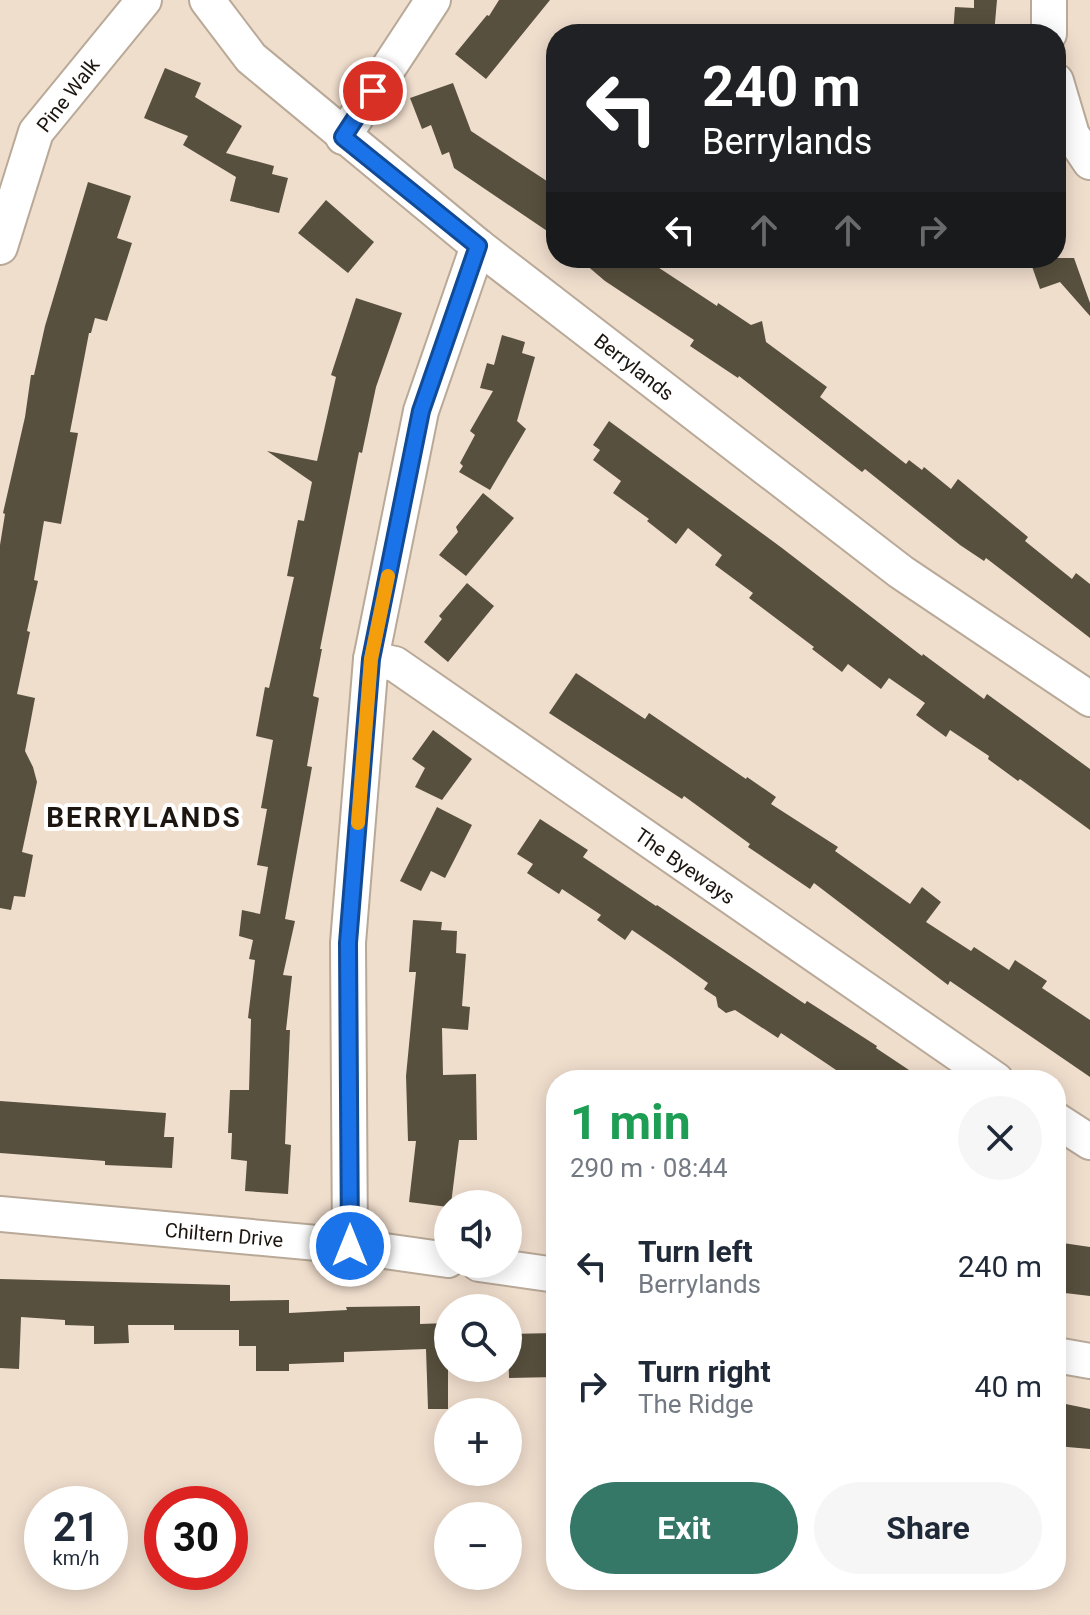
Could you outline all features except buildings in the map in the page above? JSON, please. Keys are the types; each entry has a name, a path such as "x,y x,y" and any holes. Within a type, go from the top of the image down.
{"street":[{"name":"Pine Walk","path":"0,247 36,132 144,0"},
{"name":"Berrylands","path":"207,0 251,58 478,246 901,572 1090,699"},
{"path":"343,137 433,0"},
{"path":"1049,0 1049,24"},
{"path":"1066,115 1072,135 1090,162"},
{"path":"350,1246 348,943 371,659 421,411 478,246"},
{"name":"The Byeways","path":"371,659 395,664 982,1070"},
{"path":"1066,1126 1090,1142"},
{"name":"Chiltern Drive","path":"0,1214 350,1246 434,1258"},
{"path":"522,1270 546,1274"},
{"path":"1066,1357 1090,1361"}],"slow traffic":[{"path":"358,823 371,659 388,576"}],"district":[{"name":"BERRYLANDS","path":"144,817"}],"route":[{"path":"350,1246 348,943 371,659 421,411 478,246 343,137 373,91"}]}
